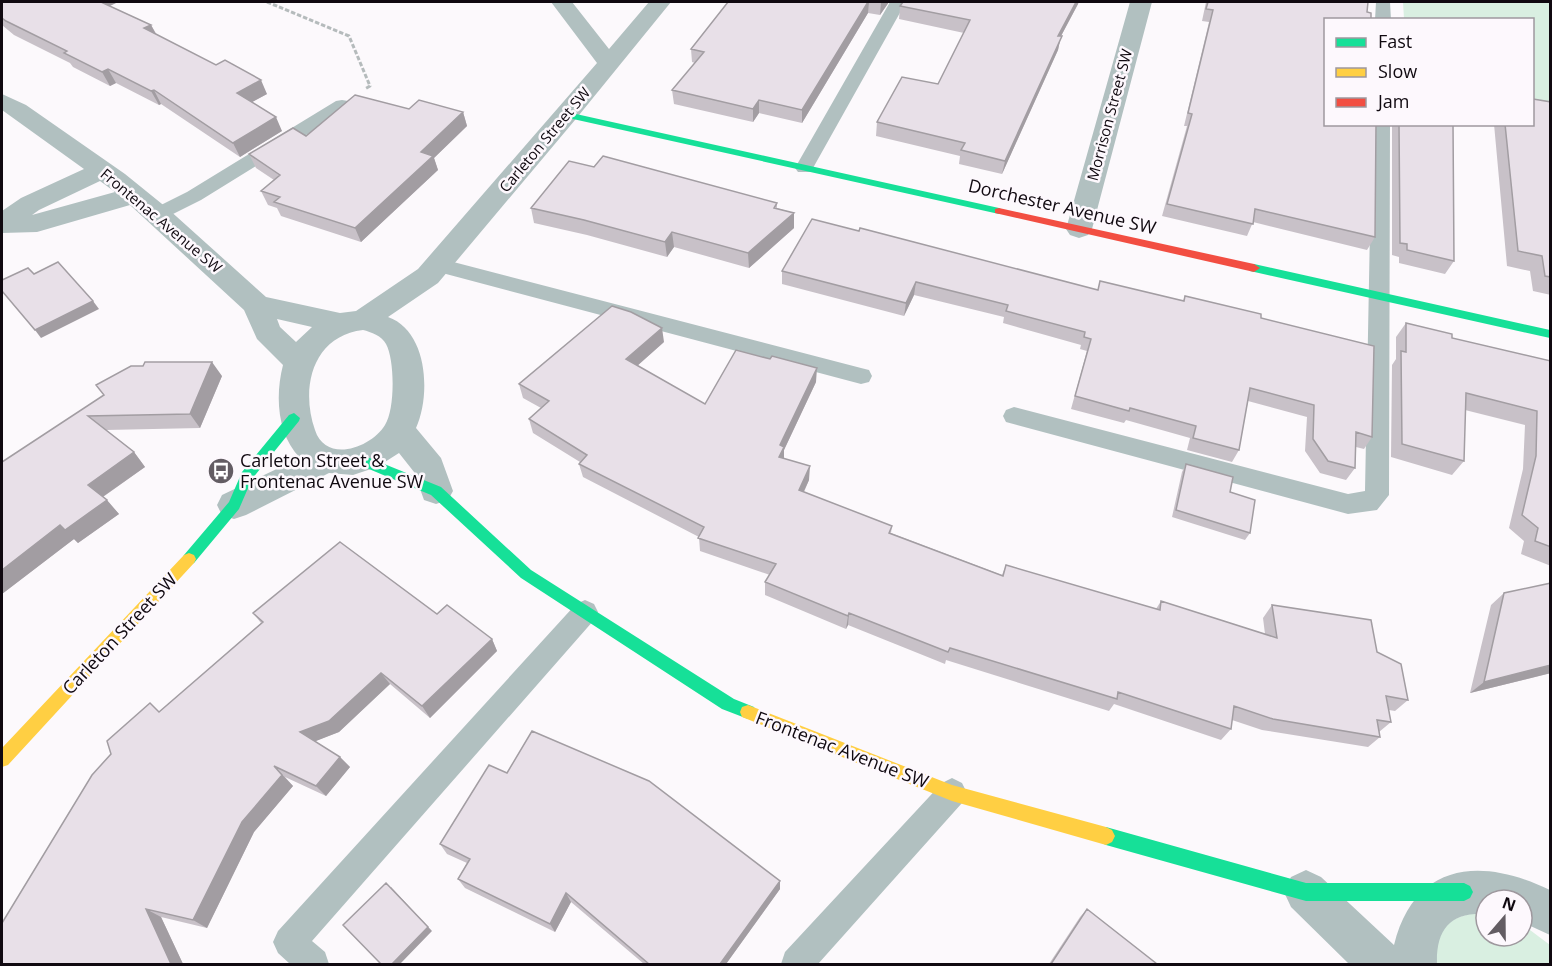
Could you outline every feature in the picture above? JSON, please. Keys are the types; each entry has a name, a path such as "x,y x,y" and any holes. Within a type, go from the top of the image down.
{"street":[{"path":"561,2 608,62"},
{"name":"Carleton Street SW","path":"397,336 433,271 567,115 608,62 660,2"},
{"name":"Morrison Street SW","path":"1079,229 1141,2"},
{"name":"Frontenac Avenue SW","path":"2,101 102,170 158,214 257,305 267,332 299,362"},
{"name":"Dorchester Avenue SW","path":"567,115 1551,334"},
{"path":"2,224 30,204 102,170"},
{"path":"2,224 37,223 135,195"},
{"name":"Carleton Street SW","path":"351,322 433,271"},
{"path":"257,305 351,322 383,325 397,336 406,360 408,393 399,430 384,447 362,460 343,464 327,460 305,443 294,418 299,362 315,340 351,322"},
{"name":"Carleton Street SW","path":"2,759 120,635 234,505 247,476 294,418"},
{"name":"Frontenac Avenue SW","path":"399,430 429,467 436,491"},
{"name":"Carleton Street SW","path":"234,505 327,460"},
{"name":"Frontenac Avenue SW","path":"362,460 436,491 526,574 728,705 952,793 1306,892 1464,892"},
{"name":"Frontenac Avenue SW","path":"1306,892 1381,964"},
{"path":"1414,964 1421,923 1437,904 1464,892 1497,892 1545,906"}],"lane":[{"path":"804,168 898,2"},
{"path":"1383,2 1383,18"},
{"path":"158,214 194,196 342,105"},
{"path":"1014,416 1348,504 1368,503 1377,495 1382,126"},
{"path":"433,271 861,376"},
{"path":"313,964 289,942 585,612"},
{"path":"797,964 952,793"}],"path":[{"path":"267,2 349,36 370,86 342,105"}],"green space":[{"path":"1403,2 1550,2 1550,113 1534,109 1534,18 1404,18"},
{"path":"1473,913 1474,948 1534,948 1534,933 1550,945 1550,964 1434,964 1437,941 1441,932 1454,920"}],"building":[{"path":"2,2 101,2 151,25 144,28 216,65 225,60 261,80 237,93 276,117 233,143 154,90 151,91 108,69 102,72 64,53 67,51 6,21 2,18"},
{"path":"728,2 868,2 802,110 759,100 753,109 672,90 704,52 691,49"},
{"path":"903,2 1076,2 1058,36 1062,36 1005,161 961,150 965,143 877,122 902,77 938,84 970,20 900,6"},
{"path":"1208,2 1368,2 1367,12 1371,13 1371,18 1324,18 1324,126 1376,126 1375,237 1255,209 1253,224 1167,204 1192,114 1188,113 1213,10 1206,9"},
{"path":"355,95 409,109 419,100 463,112 421,152 433,156 355,228 274,202 280,197 261,191 280,175 249,154 293,128 306,136"},
{"path":"1534,99 1551,102 1551,277 1545,276 1542,256 1518,251 1505,126 1534,126"},
{"path":"1399,126 1453,126 1454,261 1407,250 1407,244 1400,243"},
{"path":"603,156 777,203 774,208 794,213 748,253 672,232 665,242 531,208 569,161 594,167"},
{"path":"812,219 859,231 860,228 1098,290 1100,281 1184,301 1185,296 1261,314 1261,318 1374,346 1372,437 1356,432 1355,468 1328,461 1313,439 1314,405 1250,388 1239,450 1193,438 1196,426 1075,396 1091,339 1084,337 1085,332 1006,311 1008,305 916,282 906,303 782,271"},
{"path":"58,262 93,301 35,330 2,291 2,280 28,268 34,274"},
{"path":"612,306 631,312 662,328 626,359 705,404 736,350 770,359 772,356 817,368 780,445 784,447 779,457 810,466 799,490 892,526 889,533 1003,576 1006,565 1160,610 1161,601 1277,638 1272,605 1371,620 1377,652 1401,664 1408,700 1386,696 1391,722 1377,720 1380,737 1273,719 1234,706 1231,729 1118,692 1117,699 950,648 948,652 849,613 848,616 765,582 776,564 698,538 704,527 579,464 587,455 529,419 549,401 519,384"},
{"path":"1406,323 1452,334 1452,338 1551,361 1551,547 1535,541 1538,528 1522,515 1536,456 1537,411 1466,393 1464,461 1402,444 1401,351 1406,352"},
{"path":"145,362 212,362 190,414 88,416 134,452 88,485 107,500 65,530 60,525 2,570 2,462 104,395 96,385 131,366 143,366"},
{"path":"1186,464 1233,477 1230,492 1255,500 1250,533 1176,510"},
{"path":"340,542 437,614 447,605 492,639 422,706 381,673 329,721 300,732 340,757 316,786 274,766 282,775 242,822 193,920 146,909 171,964 2,964 2,923 92,775 111,754 107,741 150,703 159,712 263,622 253,613"},
{"path":"1551,583 1551,665 1484,682 1504,593"},
{"path":"532,731 649,781 780,881 720,964 649,964 566,893 550,924 458,879 470,859 440,844 489,765 507,773"},
{"path":"386,883 428,927 392,964 381,964 343,925"},
{"path":"1087,909 1157,964 1051,964"}],"traffic: fast":[{"path":"567,115 999,211"},
{"path":"1254,268 1550,334"},
{"path":"189,559 234,505 247,476 294,418"},
{"path":"362,460 436,491 526,574 728,704 748,712"},
{"path":"1106,836 1306,892 1464,892"}],"traffic: slow":[{"path":"2,759 189,559"},
{"path":"748,712 952,793 1106,836"}],"traffic: jam":[{"path":"999,211 1254,268"}],"place":[{"name":"Carleton Street & Frontenac Avenue SW","path":"221,471"}]}
